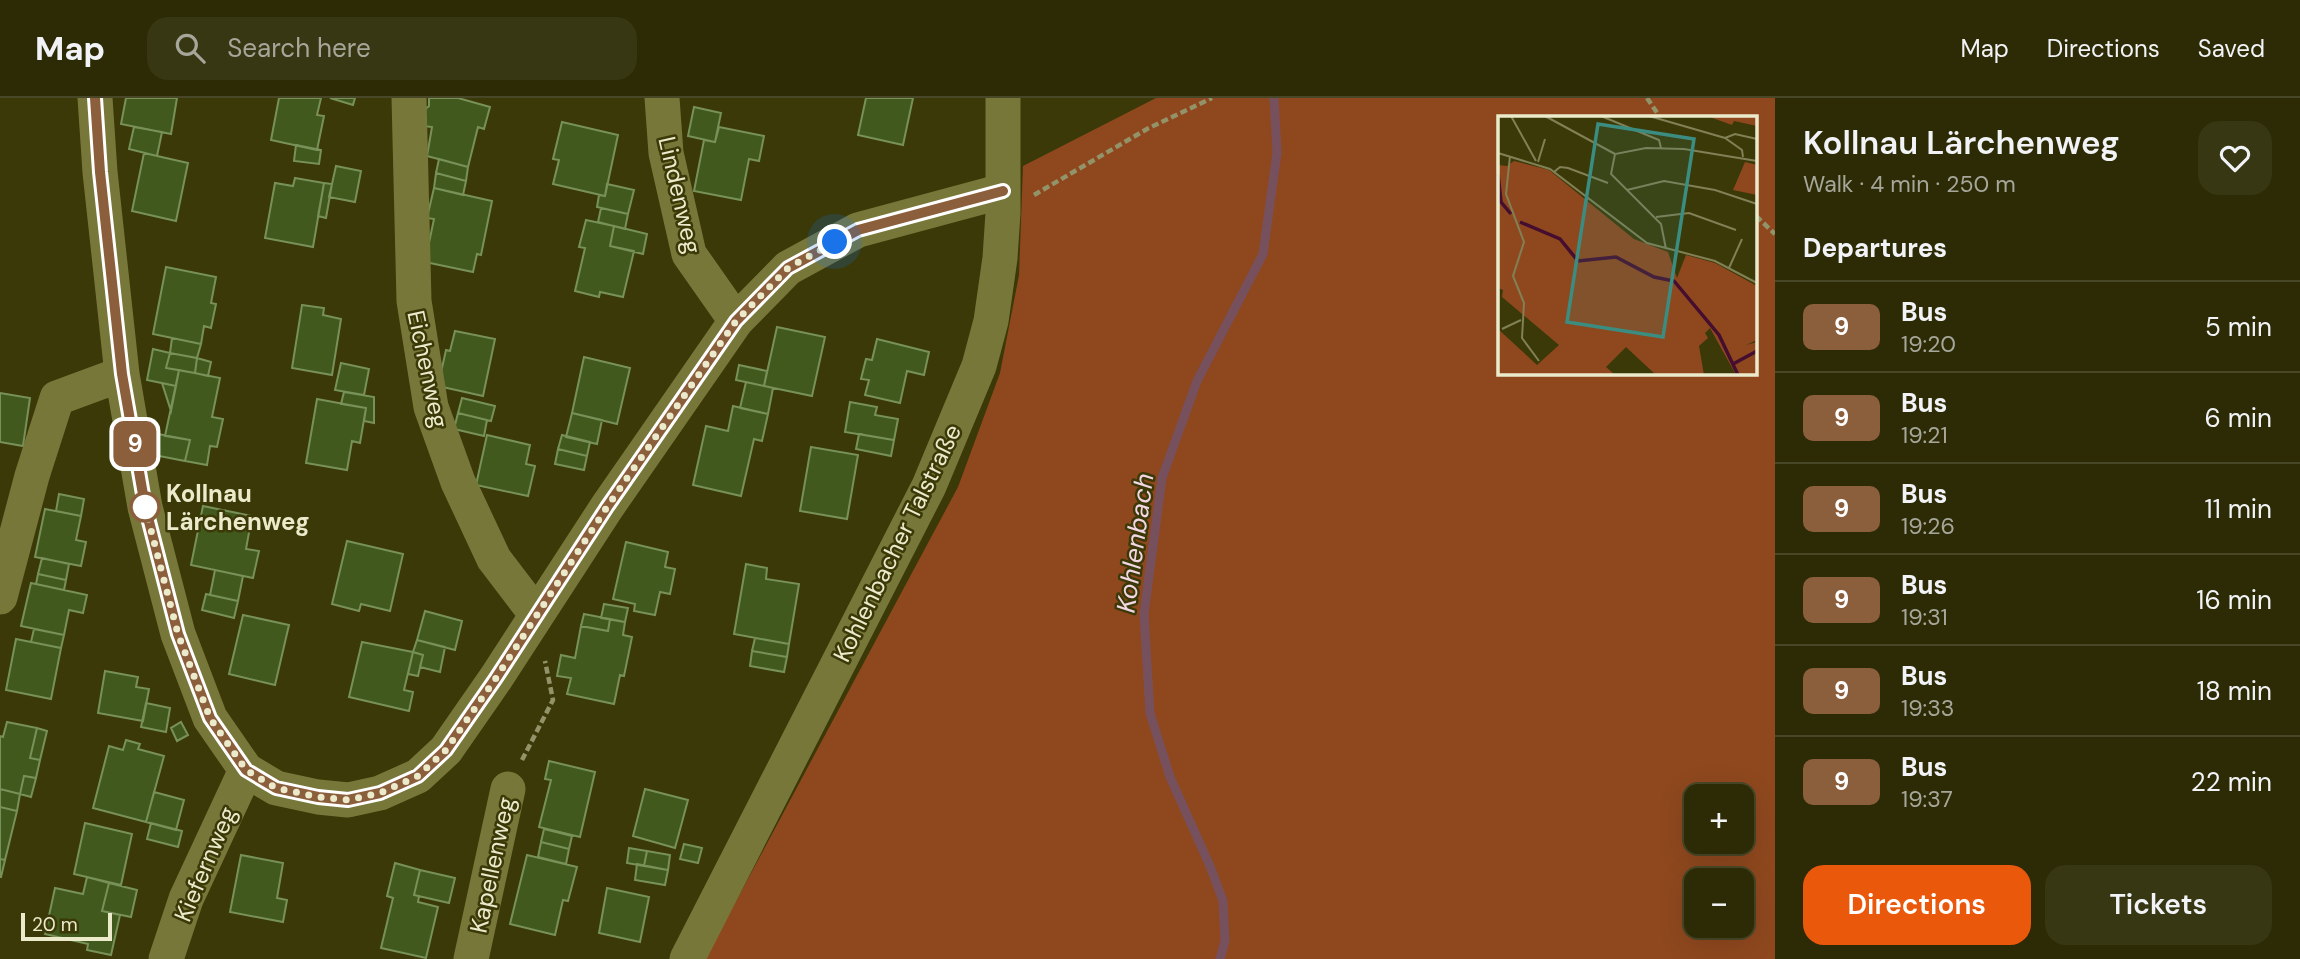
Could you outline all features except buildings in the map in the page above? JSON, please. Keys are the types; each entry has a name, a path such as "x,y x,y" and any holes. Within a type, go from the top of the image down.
{"street":[{"path":"95,98 100,172 122,374 145,506 178,634 210,718 246,770 276,788 318,797 348,800 380,793 418,776 446,750 736,321 788,268 858,230 1003,202"},
{"name":"Eichenweg","path":"409,98 414,301 431,407 458,482 495,559 536,614"},
{"name":"Lindenweg","path":"662,98 666,153 689,254 736,321"},
{"name":"Kohlenbacher Talstraße","path":"687,959 929,486 979,366 991,321 1000,258 1003,98"},
{"path":"0,597 32,476 57,398 122,374"},
{"name":"Kiefernweg","path":"166,959 187,899 246,770"},
{"name":"Kapellenweg","path":"471,959 508,789"}],"path":[{"path":"1003,202 1212,98"},
{"path":"1647,98 1659,116"},
{"path":"1758,218 1775,234"},
{"name":"Kapellenweg","path":"508,789 553,700 536,614"}],"shaded area":[{"path":"1156,98 1775,98 1775,959 705,959 958,487 1000,373 1019,275 1023,166"}],"waterway":[{"name":"Kohlenbach","path":"1220,959 1225,941 1223,901 1170,777 1150,713 1144,614 1162,478 1197,381 1263,254 1277,153 1274,98"}],"bus line":[{"name":"9","path":"95,98 100,172 122,374 145,506 178,634 210,718 246,770 276,788 318,797 348,800 380,793 418,776 446,750 607,507 736,321 788,268 858,230 939,206 1003,191"}],"place":[{"name":"Kollnau Lärchenweg","path":"145,507"}],"route":[{"path":"145,507 178,634 210,718 246,770 276,788 318,797 348,800 380,793 418,776 446,750 607,507 736,321 788,268 835,242"}]}
